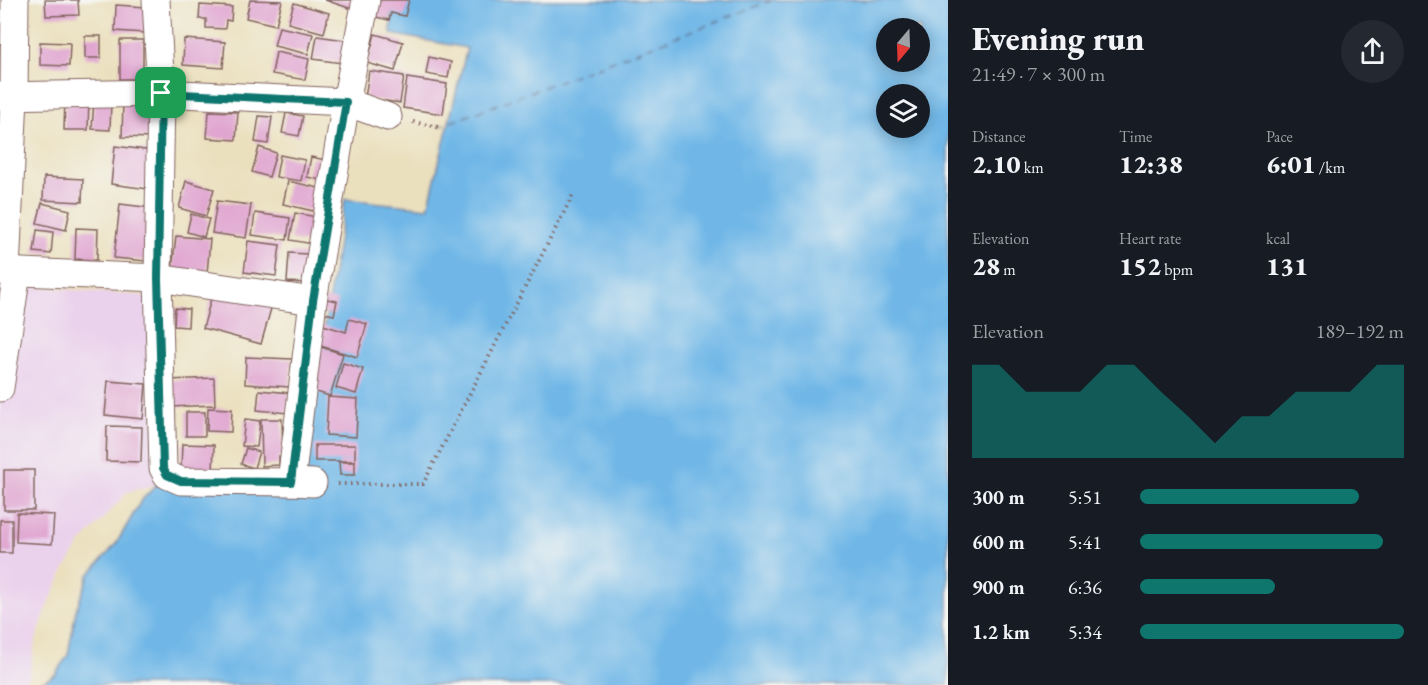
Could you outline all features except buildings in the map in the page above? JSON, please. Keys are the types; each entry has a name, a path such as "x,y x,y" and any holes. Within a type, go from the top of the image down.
{"street":[{"path":"0,388 7,271 7,96 15,0"},
{"path":"156,0 161,93 158,278 163,468 174,479 181,481 302,483 313,301 346,102 366,0"},
{"path":"7,96 161,93 346,102 388,117"},
{"path":"7,271 158,278 313,301"}],"path":[{"path":"302,483 423,484 573,195"}],"shaded area":[{"path":"0,284 147,296 157,484 127,492 81,543 64,570 48,605 35,642 29,677 19,685 0,685"}],"water":[{"path":"392,0 948,0 948,685 37,685 55,675 68,655 76,610 89,575 116,544 141,501 157,484 299,484 345,199 428,208 467,48 391,34"}],"ferry route":[{"path":"438,127 773,0"}],"route":[{"path":"161,93 346,102 313,301 291,482 181,481 167,475 164,471 158,278 161,93"}]}
